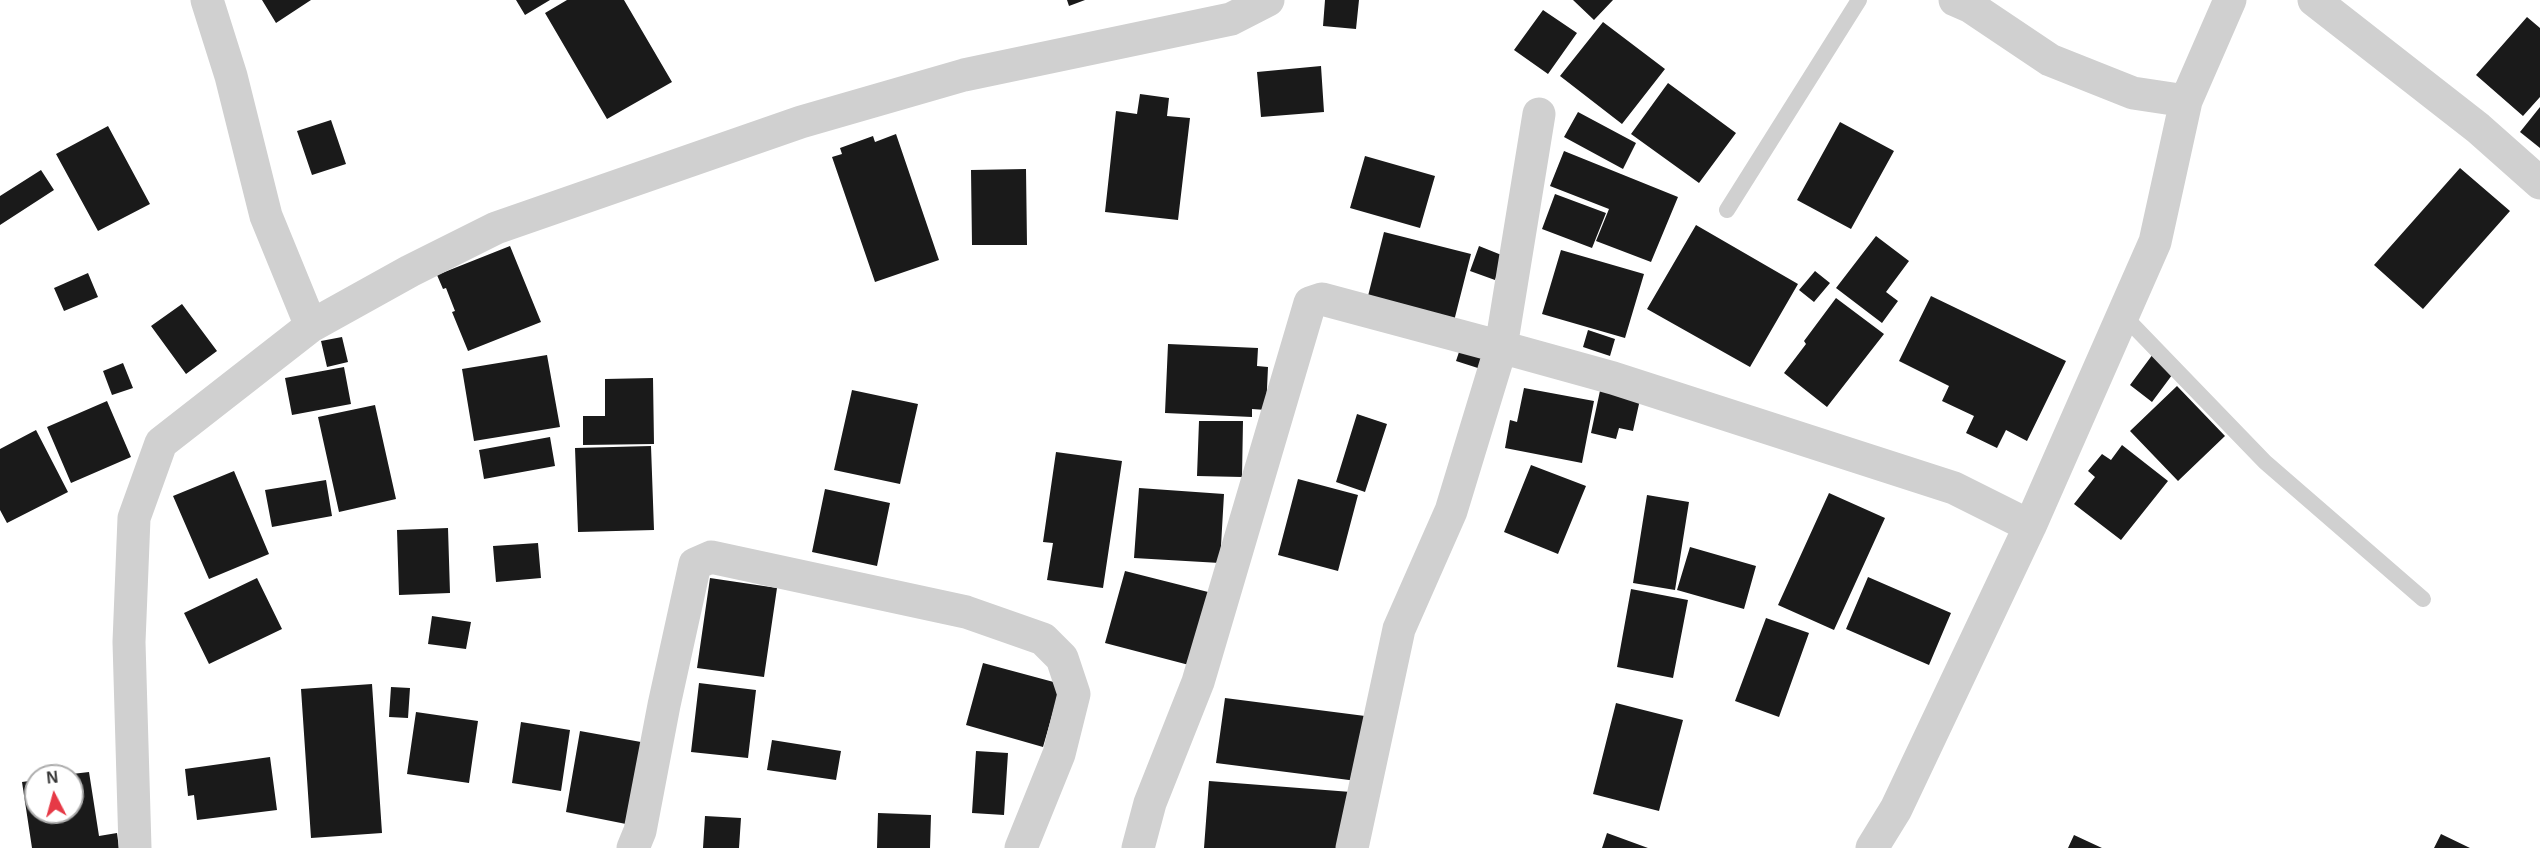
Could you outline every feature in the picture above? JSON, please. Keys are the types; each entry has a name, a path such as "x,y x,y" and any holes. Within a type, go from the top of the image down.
{"street":[{"path":"207,0 231,76 266,216 311,326"},
{"path":"135,848 129,642 134,518 161,443 311,326 410,271 496,228 801,122 964,75 1231,19 1268,0"},
{"path":"1955,0 1971,7 2050,60 2133,93 2186,101"},
{"path":"1872,848 1896,809 2030,526 2155,242 2186,101 2230,0"},
{"path":"2314,0 2478,128 2540,183"},
{"path":"1352,848 1399,629 1451,511 1501,347 1539,114"},
{"path":"1138,848 1150,803 1198,682 1310,303 1322,299 1613,378 1954,488 2030,526"},
{"path":"633,848 640,831 664,705 695,564 711,557 966,612 1042,639 1062,658 1074,694 1059,754 1021,848"}],"lane":[{"path":"1727,210 1859,0"},
{"path":"2122,314 2265,462 2423,599"}],"building":[{"path":"262,0 311,0 276,23"},
{"path":"516,0 550,0 525,15"},
{"path":"567,0 624,0 672,82 607,119 545,13"},
{"path":"1067,0 1085,0 1069,6"},
{"path":"1325,0 1359,0 1356,29 1323,26"},
{"path":"1573,0 1613,0 1594,20"},
{"path":"1543,10 1577,33 1548,74 1514,50"},
{"path":"2527,17 2540,28 2540,97 2523,116 2476,75"},
{"path":"1603,22 1665,69 1622,124 1560,76"},
{"path":"1321,66 1324,112 1261,117 1257,72"},
{"path":"1668,83 1736,133 1699,183 1631,134"},
{"path":"1140,94 1169,98 1167,116 1190,118 1178,220 1105,212 1116,111 1137,114"},
{"path":"2540,107 2540,148 2520,132"},
{"path":"1578,112 1636,143 1623,169 1564,137"},
{"path":"331,120 346,164 312,175 297,131"},
{"path":"1840,122 1894,151 1851,229 1797,200"},
{"path":"108,126 150,204 98,231 56,154"},
{"path":"896,134 939,260 875,282 832,157 842,154 840,148 873,136 875,142"},
{"path":"1564,151 1678,197 1651,262 1596,241 1609,209 1550,186"},
{"path":"1365,156 1435,176 1420,228 1350,208"},
{"path":"2460,168 2510,211 2423,309 2374,265"},
{"path":"1026,169 1027,245 972,245 971,170"},
{"path":"41,170 54,190 0,225 0,196"},
{"path":"1555,194 1606,213 1592,248 1542,229"},
{"path":"1696,225 1798,284 1750,367 1647,309"},
{"path":"1384,232 1471,254 1454,321 1367,300"},
{"path":"1876,236 1909,261 1886,292 1898,301 1882,323 1836,288"},
{"path":"510,246 541,322 468,351 452,312 455,311 446,288 443,289 437,275"},
{"path":"1479,246 1504,256 1495,280 1470,271"},
{"path":"1561,250 1644,274 1625,338 1542,314"},
{"path":"1815,271 1830,283 1814,302 1799,290"},
{"path":"88,273 98,297 64,311 54,288"},
{"path":"1931,296 2066,361 2027,441 2006,430 1997,448 1966,433 1974,416 1942,401 1949,386 1899,361"},
{"path":"1836,298 1884,334 1827,407 1784,373"},
{"path":"182,304 217,351 186,374 151,326"},
{"path":"1588,330 1615,339 1610,356 1583,347"},
{"path":"342,337 348,362 327,367 321,341"},
{"path":"1168,344 1258,348 1257,366 1268,367 1266,410 1252,409 1252,417 1165,413"},
{"path":"1460,349 1486,357 1481,369 1456,361"},
{"path":"2153,354 2175,371 2152,402 2130,385"},
{"path":"547,355 560,427 474,441 462,369"},
{"path":"123,363 133,388 112,395 103,371"},
{"path":"344,367 351,404 292,415 285,378"},
{"path":"653,378 654,444 583,445 583,416 605,416 605,379"},
{"path":"1601,386 1641,395 1633,431 1619,428 1616,439 1591,433"},
{"path":"2177,386 2225,436 2178,481 2130,431"},
{"path":"1524,388 1594,401 1582,463 1505,448 1510,420 1517,422"},
{"path":"852,390 918,404 900,484 834,470"},
{"path":"107,401 131,457 71,483 47,427"},
{"path":"375,405 396,499 339,512 318,417"},
{"path":"1357,414 1387,424 1365,492 1336,482"},
{"path":"1199,421 1243,421 1242,477 1197,476"},
{"path":"36,430 68,492 7,523 0,510 0,449"},
{"path":"550,437 555,466 484,479 479,450"},
{"path":"2122,445 2168,481 2121,540 2074,504 2095,477 2088,471 2102,454 2111,460"},
{"path":"651,446 654,530 578,532 575,448"},
{"path":"1056,452 1122,461 1103,588 1047,580 1053,543 1043,542"},
{"path":"1531,465 1586,486 1558,554 1504,532"},
{"path":"234,471 269,554 209,579 173,496"},
{"path":"1298,479 1358,495 1338,571 1278,555"},
{"path":"326,480 332,516 272,527 265,490"},
{"path":"1139,488 1224,494 1220,563 1134,558"},
{"path":"825,489 890,503 877,566 812,552"},
{"path":"1829,493 1885,518 1834,630 1778,605"},
{"path":"1647,495 1689,502 1675,590 1633,583"},
{"path":"448,528 450,593 399,595 397,530"},
{"path":"538,543 541,578 496,582 493,546"},
{"path":"1690,547 1756,566 1744,609 1677,590"},
{"path":"1125,571 1216,594 1189,665 1105,643"},
{"path":"1868,577 1951,613 1929,665 1846,629"},
{"path":"257,578 282,629 209,664 184,613"},
{"path":"710,578 777,588 764,677 697,668"},
{"path":"1631,589 1688,600 1673,678 1617,667"},
{"path":"432,616 471,622 466,649 428,644"},
{"path":"1766,618 1809,633 1779,717 1735,701"},
{"path":"983,663 1061,684 1043,747 966,725"},
{"path":"699,683 756,690 748,758 691,752"},
{"path":"372,684 382,833 311,838 301,689"},
{"path":"391,687 410,688 408,718 389,717"},
{"path":"1225,698 1365,716 1357,781 1216,763"},
{"path":"1616,703 1683,720 1659,811 1593,794"},
{"path":"416,712 478,721 469,783 407,774"},
{"path":"521,722 570,730 561,791 512,783"},
{"path":"580,731 641,742 626,824 566,812"},
{"path":"772,740 841,751 836,780 767,770"},
{"path":"976,751 1008,753 1004,815 972,813"},
{"path":"270,757 277,810 197,820 194,795 188,796 185,769"},
{"path":"89,772 99,836 117,833 119,848 32,848 28,824 84,824 84,773"},
{"path":"1209,781 1351,792 1346,848 1204,848"},
{"path":"878,813 931,815 930,848 877,848"},
{"path":"705,816 741,818 739,848 703,848"},
{"path":"1607,833 1648,848 1602,848"},
{"path":"2441,834 2470,848 2434,848"},
{"path":"2074,835 2102,848 2068,848"}]}
